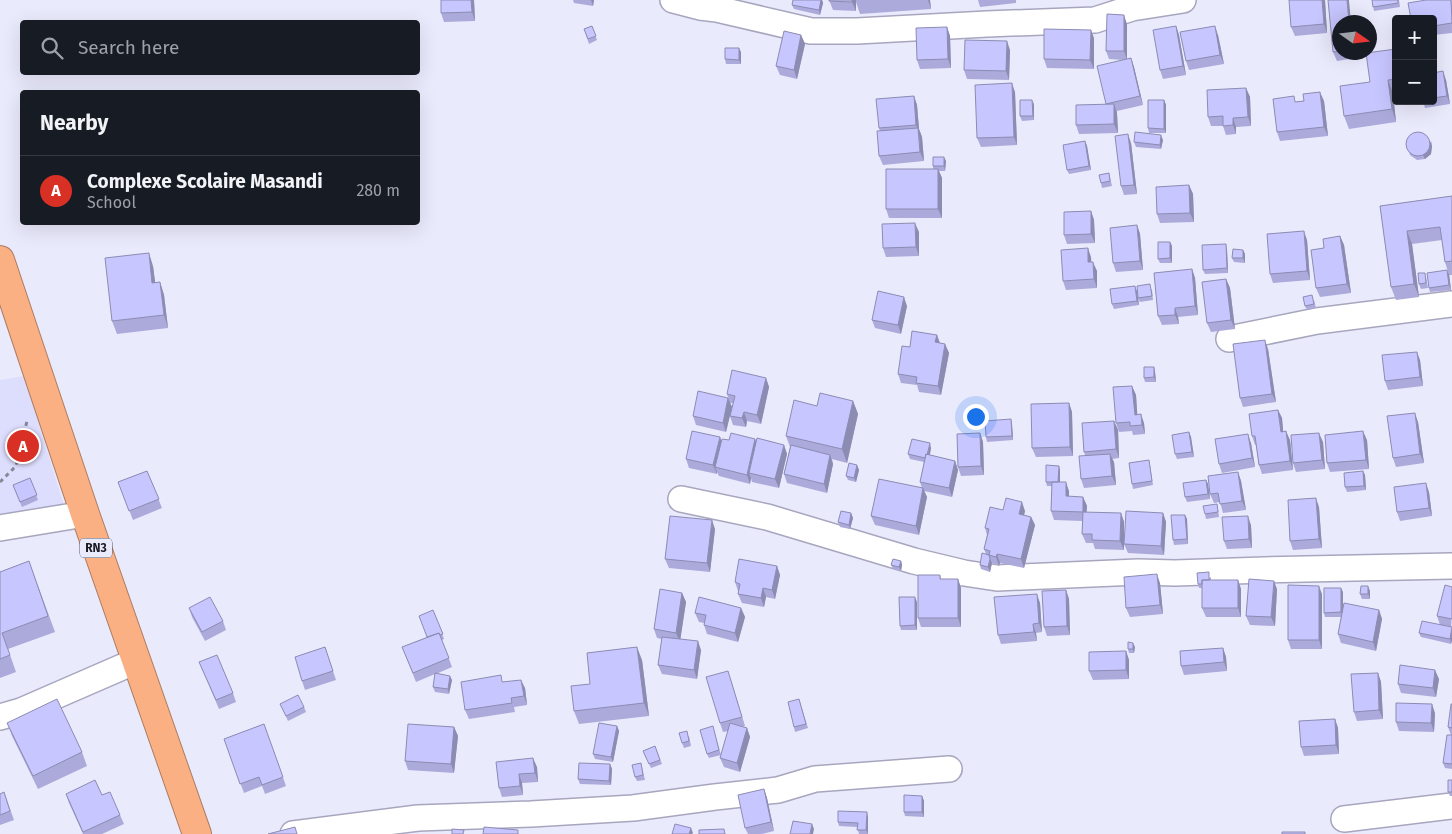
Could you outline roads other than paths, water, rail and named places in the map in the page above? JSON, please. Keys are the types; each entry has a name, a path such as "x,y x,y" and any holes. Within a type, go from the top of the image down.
{"highway":[{"name":"RN3","path":"0,260 85,514 197,834"}],"street":[{"path":"673,0 820,31 1095,20 1144,3 1184,0"},
{"path":"1229,339 1317,322 1452,304"},
{"path":"681,499 767,517 914,560 956,571 997,578 1138,572 1174,573 1452,566"},
{"path":"0,528 85,514"},
{"path":"0,718 136,661"},
{"path":"293,834 418,818 633,808 778,790 815,778 948,769"},
{"path":"1344,819 1452,806"}],"place":[{"name":"Complexe Scolaire Masandi","path":"23,446"}]}
